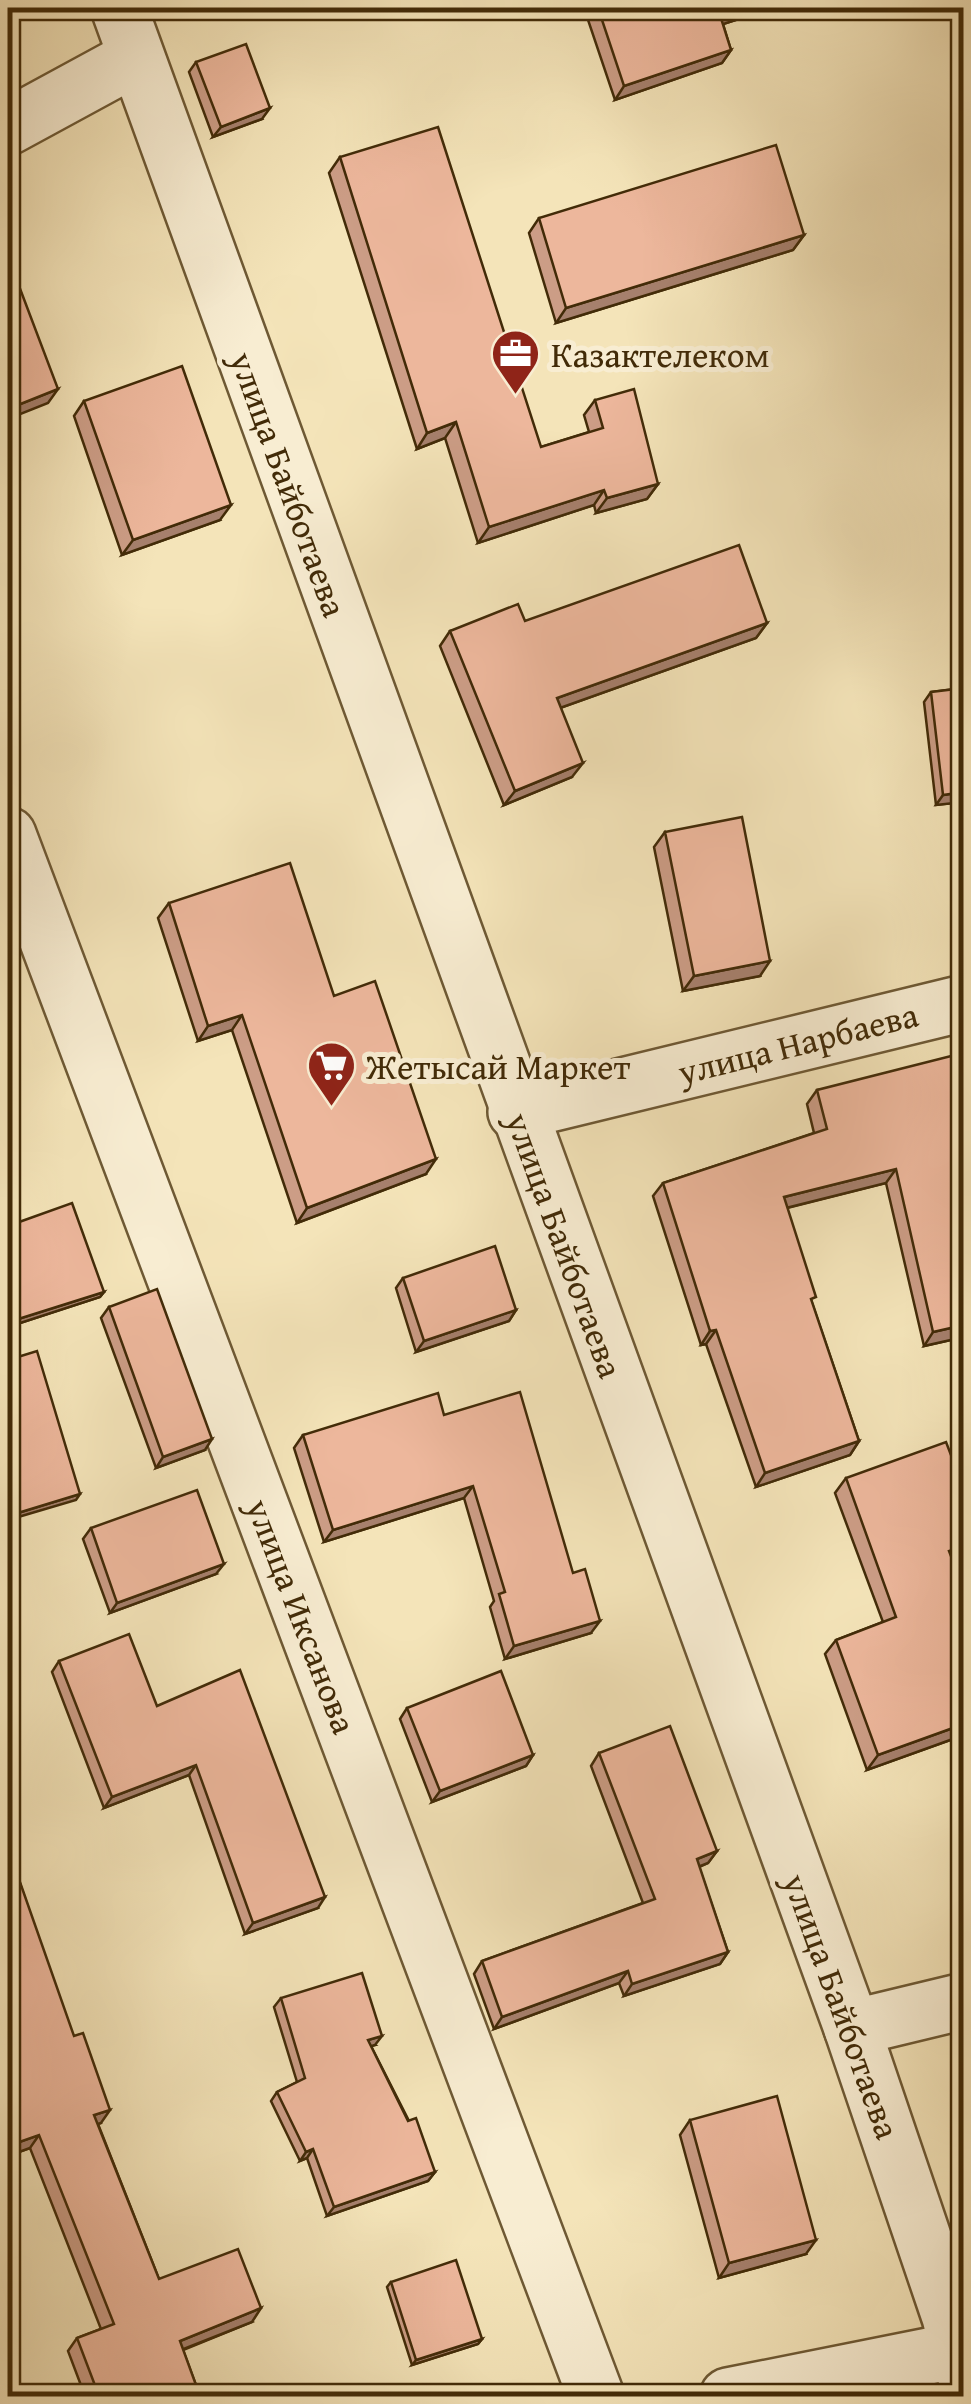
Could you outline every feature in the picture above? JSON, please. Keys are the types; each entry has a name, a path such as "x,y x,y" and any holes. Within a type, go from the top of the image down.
{"street":[{"path":"8,128 127,33"},
{"name":"улица Байботаева","path":"127,33 852,2028 962,2357"},
{"name":"улица Иксанова","path":"8,835 596,2396"},
{"name":"улица Нарбаева","path":"516,1112 964,1003"},
{"path":"852,2028 964,2001"},
{"path":"728,2396 962,2357"}],"building":[{"path":"598,8 743,8 720,15 731,50 624,86"},
{"path":"246,44 270,108 221,127 196,62"},
{"path":"438,127 541,447 603,428 595,400 634,389 658,484 607,498 604,490 489,527 456,422 427,433 340,157"},
{"path":"776,145 804,235 566,308 539,218"},
{"path":"19,286 58,389 8,409 8,290"},
{"path":"182,366 231,505 133,540 84,401"},
{"path":"739,545 767,623 557,698 583,763 515,791 450,631 518,604 525,621"},
{"path":"964,688 964,792 943,795 931,692"},
{"path":"742,817 770,961 694,976 665,832"},
{"path":"290,863 334,996 375,981 436,1159 307,1208 242,1015 208,1026 169,903"},
{"path":"959,1054 964,1072 964,1325 933,1332 896,1169 784,1197 816,1297 811,1299 859,1441 765,1473 716,1330 710,1331 663,1183 827,1129 817,1090"},
{"path":"72,1203 104,1292 12,1321 8,1305 8,1226"},
{"path":"495,1246 516,1310 424,1341 403,1278"},
{"path":"157,1289 212,1439 163,1457 109,1307"},
{"path":"37,1351 80,1494 8,1516 8,1360"},
{"path":"520,1392 573,1573 585,1569 600,1621 514,1646 499,1594 505,1592 473,1486 333,1530 303,1435 438,1393 444,1415"},
{"path":"946,1442 964,1489 964,1546 949,1551 964,1590 964,1724 878,1755 836,1640 896,1617 846,1478"},
{"path":"197,1490 224,1564 117,1603 91,1528"},
{"path":"129,1634 157,1706 240,1670 325,1897 253,1923 196,1765 112,1797 59,1661"},
{"path":"501,1671 533,1755 440,1791 407,1708"},
{"path":"670,1726 717,1851 697,1859 728,1952 632,1984 628,1971 502,2017 482,1961 655,1899 599,1753"},
{"path":"8,1848 74,2036 83,2033 110,2110 94,2115 159,2279 238,2249 261,2308 180,2341 200,2396 99,2396 77,2338 114,2324 39,2135 8,2146"},
{"path":"362,1973 382,2036 368,2040 408,2121 416,2118 435,2172 334,2207 313,2149 306,2152 277,2092 305,2078 281,1998"},
{"path":"777,2096 816,2240 729,2263 690,2120"},
{"path":"456,2260 482,2339 416,2360 391,2282"}],"place":[{"name":"Казактелеком","path":"516,396"},
{"name":"Жетысай Маркет","path":"331,1108"}]}
